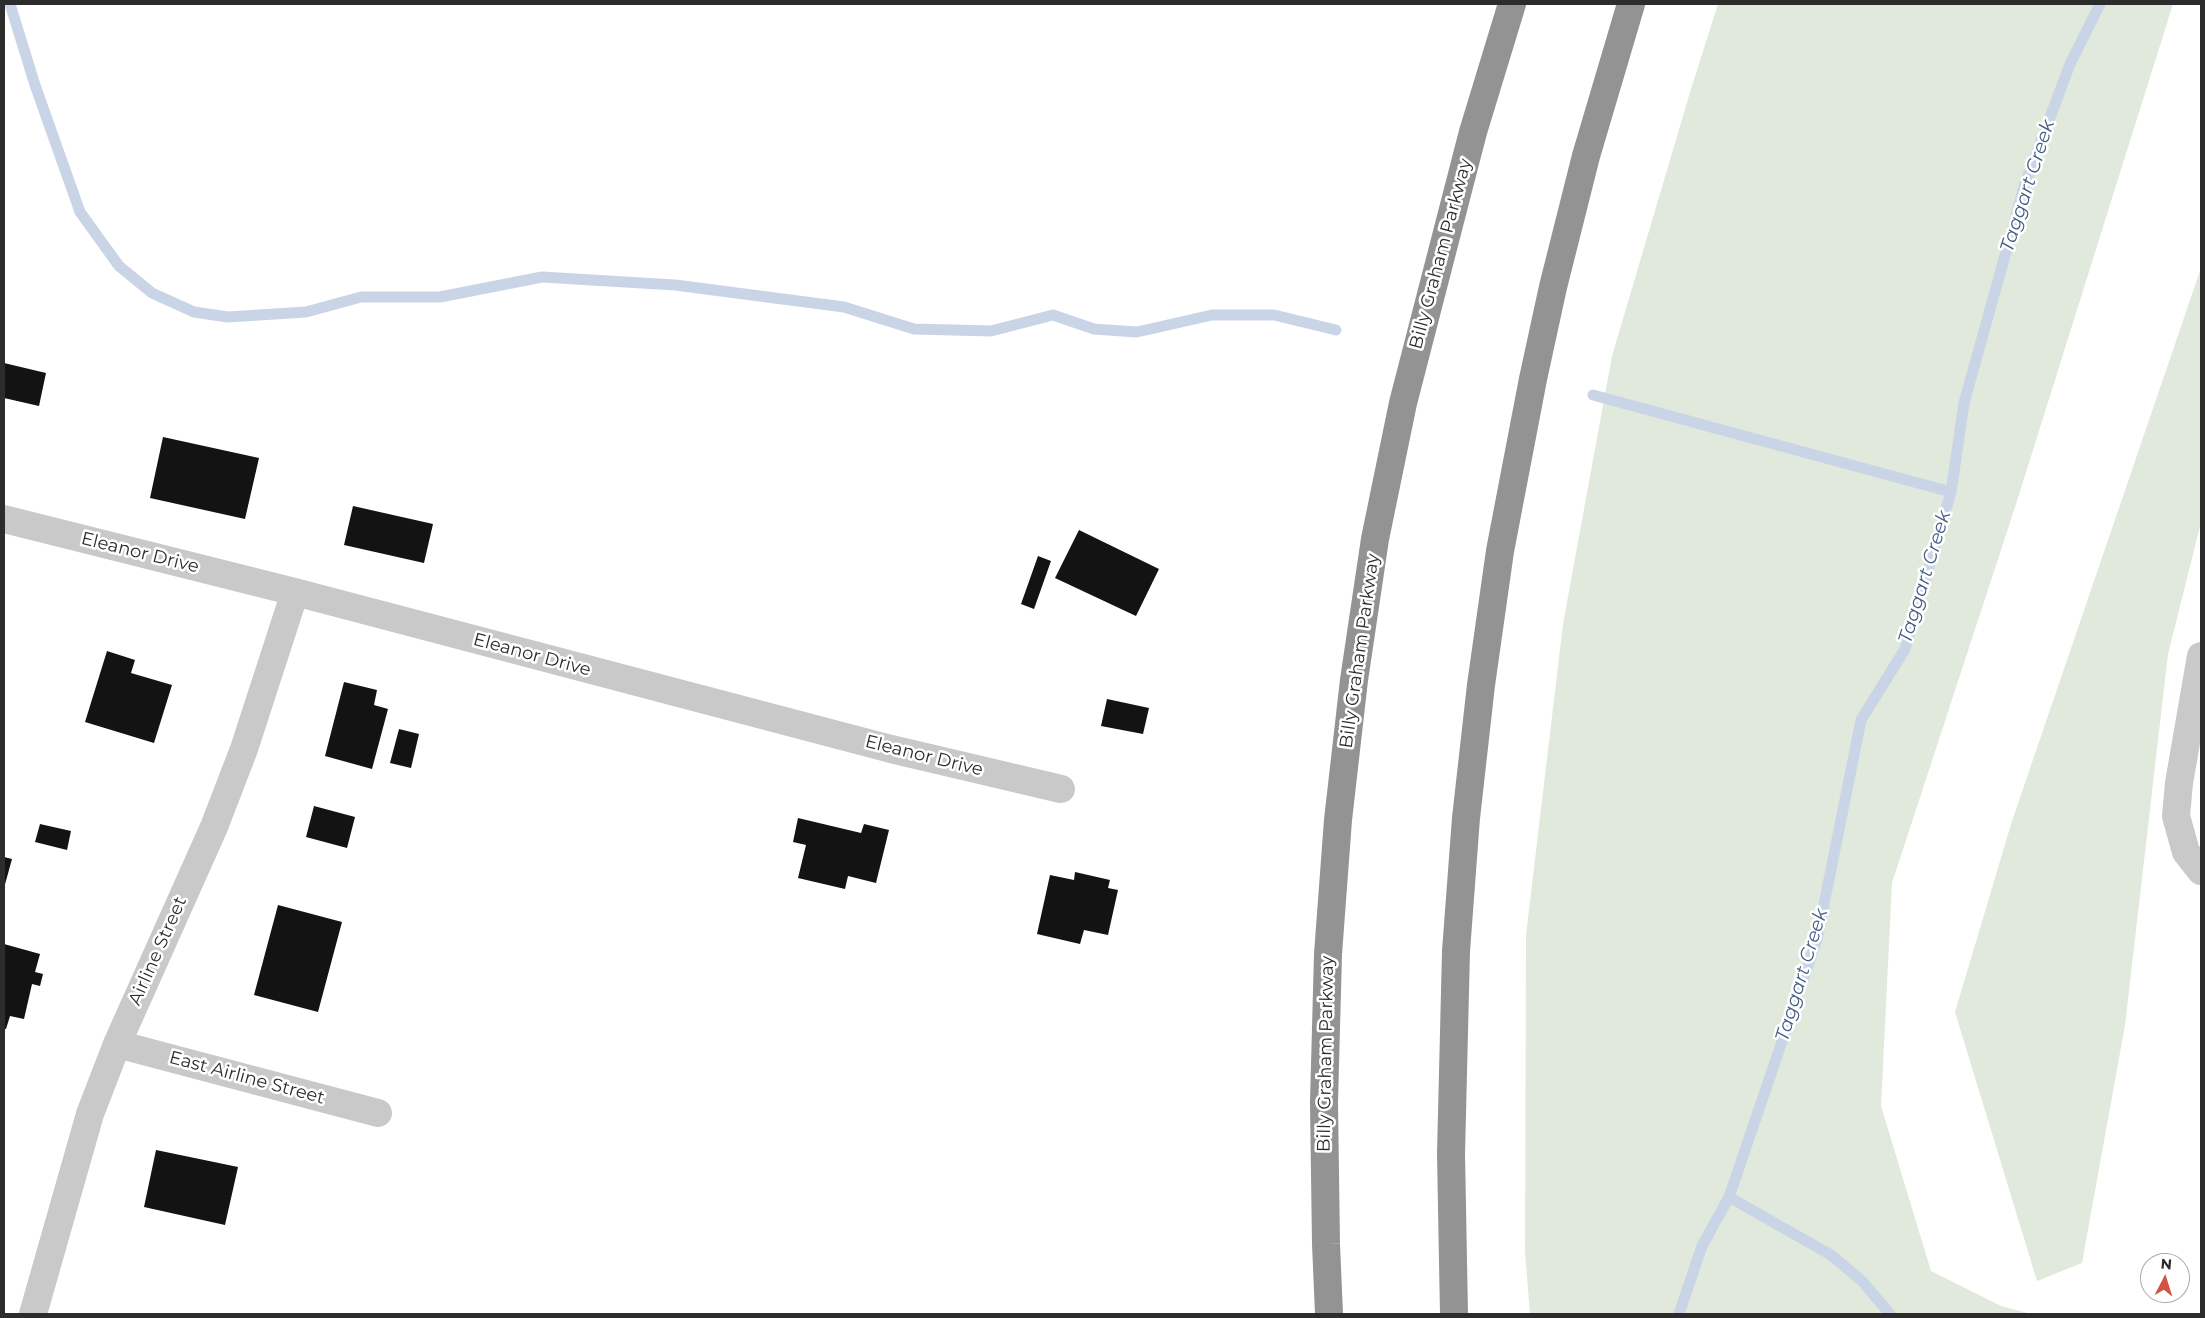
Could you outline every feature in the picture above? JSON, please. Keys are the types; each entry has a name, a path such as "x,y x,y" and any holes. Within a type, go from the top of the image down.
{"highway":[{"name":"Billy Graham Parkway","path":"1329,1314 1324,1102 1328,954 1338,820 1354,680 1375,540 1403,403 1473,132 1512,4"},
{"path":"1454,1314 1451,1154 1456,951 1466,818 1481,684 1500,551 1533,379 1553,287 1586,156 1631,4"}],"street":[{"name":"Eleanor Drive","path":"4,519 295,592 891,749 1061,789"},
{"name":"Airline Street","path":"33,1314 90,1114 117,1044 214,827 244,749 295,592"},
{"path":"2201,656 2179,783 2176,816 2186,852 2201,871"},
{"name":"East Airline Street","path":"117,1044 378,1113"}],"shaded area":[{"path":"1718,4 2173,4 2017,501 1892,883 1881,1106 1931,1271 2001,1306 2031,1314 1530,1314 1525,1253 1526,935 1563,624 1612,356"},
{"path":"2201,268 2201,522 2168,654 2125,1025 2082,1263 2037,1281 1955,1012 2012,821"}],"building":[{"path":"4,363 46,373 39,406 4,398"},
{"path":"163,437 259,458 245,519 150,498"},
{"path":"353,506 433,524 424,563 344,545"},
{"path":"1079,530 1159,569 1136,616 1055,578"},
{"path":"1038,556 1051,561 1034,609 1021,604"},
{"path":"107,651 135,660 131,673 172,685 154,743 85,722"},
{"path":"344,682 377,690 374,705 388,709 372,769 325,756"},
{"path":"1107,699 1149,708 1143,734 1101,726"},
{"path":"399,729 419,734 411,768 390,763"},
{"path":"314,806 355,817 347,848 306,837"},
{"path":"798,818 861,833 864,824 889,830 876,883 848,876 845,889 798,878 806,845 793,842"},
{"path":"40,824 71,831 67,850 35,842"},
{"path":"4,857 12,859 4,888"},
{"path":"1075,872 1110,880 1108,888 1118,890 1108,935 1084,930 1080,944 1037,934 1050,875 1074,880"},
{"path":"278,905 342,922 318,1012 254,995"},
{"path":"4,944 40,954 35,972 43,974 40,986 32,984 24,1019 10,1016 6,1029 4,1029"},
{"path":"156,1150 238,1167 225,1225 144,1207"}],"waterway":[{"path":"10,4 35,85 80,212 119,266 152,293 194,312 228,317 306,312 361,297 440,297 542,277 675,285 844,307 914,329 991,331 1053,315 1094,329 1137,332 1212,315 1274,315 1336,330"},
{"name":"Taggart Creek","path":"1679,1314 1702,1246 1729,1197 1817,939 1861,720 1905,649 1951,492 1964,403 2024,187 2070,64 2100,4"},
{"path":"1593,395 1951,492"},
{"path":"1729,1197 1831,1255 1862,1281 1890,1314"}]}
